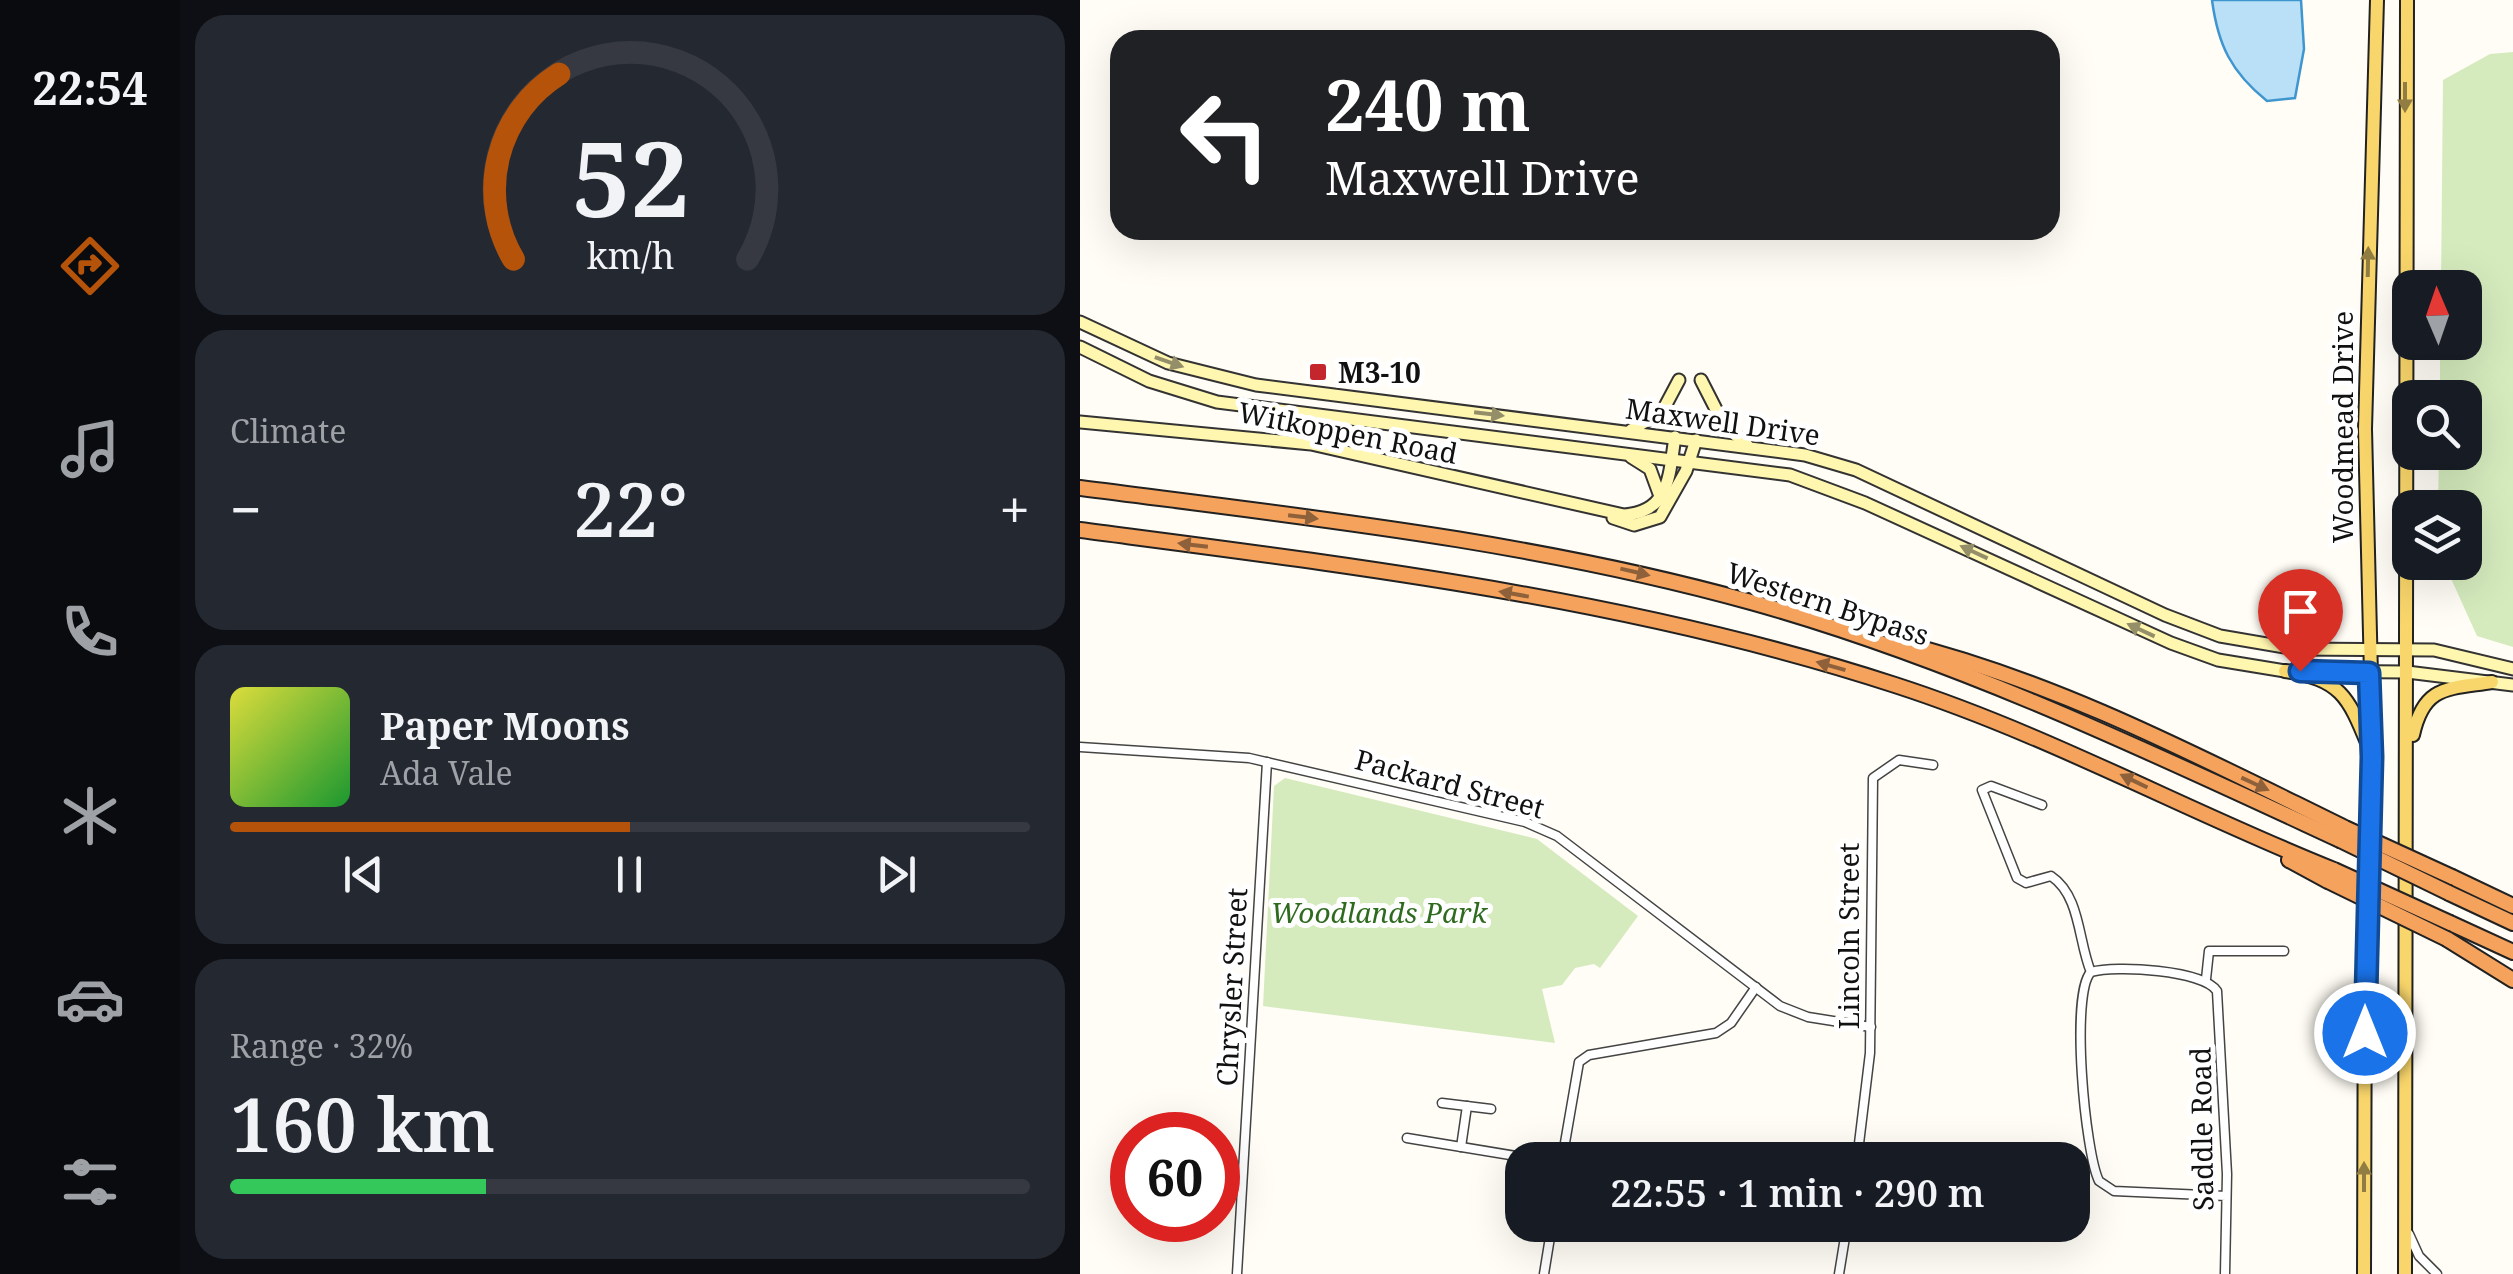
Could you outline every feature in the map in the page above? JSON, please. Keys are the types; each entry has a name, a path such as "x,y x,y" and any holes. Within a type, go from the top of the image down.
{"highway":[{"name":"Western Bypass","path":"1080,488 1539,552 1684,584 1837,628 2122,738 2342,834 2451,885 2513,923"},
{"name":"Western Bypass","path":"1080,530 1369,568 1619,613 1896,685 2020,732 2449,931 2513,952"},
{"path":"2451,885 2513,906"},
{"path":"2449,931 2513,980"}],"main road":[{"name":"Woodmead Drive","path":"2364,1274 2365,932 2372,757 2365,430 2377,0"},
{"path":"2405,1274 2407,0"},
{"name":"Maxwell Drive","path":"1080,322 1168,363 1214,376 1804,454 1856,470 2165,615 2220,636 2296,649 2408,649 2460,654 2513,669"},
{"name":"Maxwell Drive","path":"1080,347 1149,381 1217,402 1672,458 1781,474 1822,485 2170,644 2232,664 2285,671 2407,672 2513,684"},
{"path":"1627,432 1654,420 1670,402 1679,380"},
{"path":"1701,380 1724,424 1750,447"},
{"path":"1364,422 1368,398"},
{"name":"Witkoppen Road","path":"1080,422 1312,444 1604,512 1634,514 1652,509 1661,499"},
{"path":"1661,499 1675,437"},
{"name":"Witkoppen Road","path":"1604,512 1629,525 1660,518 1690,461 1696,440"},
{"path":"1621,453 1650,468 1661,499"},
{"path":"2285,671 2312,675 2336,687 2354,711 2372,757"},
{"path":"2408,761 2416,720 2429,698 2444,690 2492,682"}],"street":[{"name":"Packard Street","path":"1080,747 1267,762 1540,828 1790,1012 1871,1027"},
{"name":"Lincoln Street","path":"1859,1142 1871,1027 1873,778 1899,760 1933,765"},
{"name":"Chrysler Street","path":"1236,1274 1267,762"},
{"path":"2042,806 1991,786 1982,790 2017,878 2026,882 2051,876 2058,881 2078,917 2080,946 2090,972"},
{"path":"2090,972 2108,969 2209,982 2209,951 2284,951"},
{"path":"2090,972 2082,986 2082,1085 2099,1182 2114,1191 2226,1196"},
{"name":"Saddle Road","path":"2209,982 2219,1000 2225,1274"},
{"path":"1565,1142 1579,1062 1588,1055 1716,1033 1732,1023 1756,987"},
{"path":"1442,1103 1492,1109"},
{"path":"1461,1147 1467,1106"},
{"path":"1407,1138 1505,1154"},
{"path":"2405,1220 2419,1256 2437,1274"},
{"path":"1544,1274 1549,1242"},
{"path":"1839,1274 1844,1242"}],"green space":[{"path":"2513,52 2513,647 2477,636 2452,580 2482,580 2482,490 2438,490 2439,470 2482,470 2482,380 2440,380 2440,360 2482,360 2482,270 2441,270 2443,80 2490,54"},
{"name":"Woodlands Park","path":"1285,778 1537,839 1638,916 1600,968 1594,964 1575,968 1562,985 1542,989 1555,1043 1263,1006 1274,786"}],"water":[{"path":"2212,0 2301,0 2304,49 2295,98 2267,101 2244,79 2223,44"}],"place":[{"name":"M3-10","path":"1318,372"}],"route":[{"path":"2300,671 2369,673 2372,757 2365,1033"}]}
